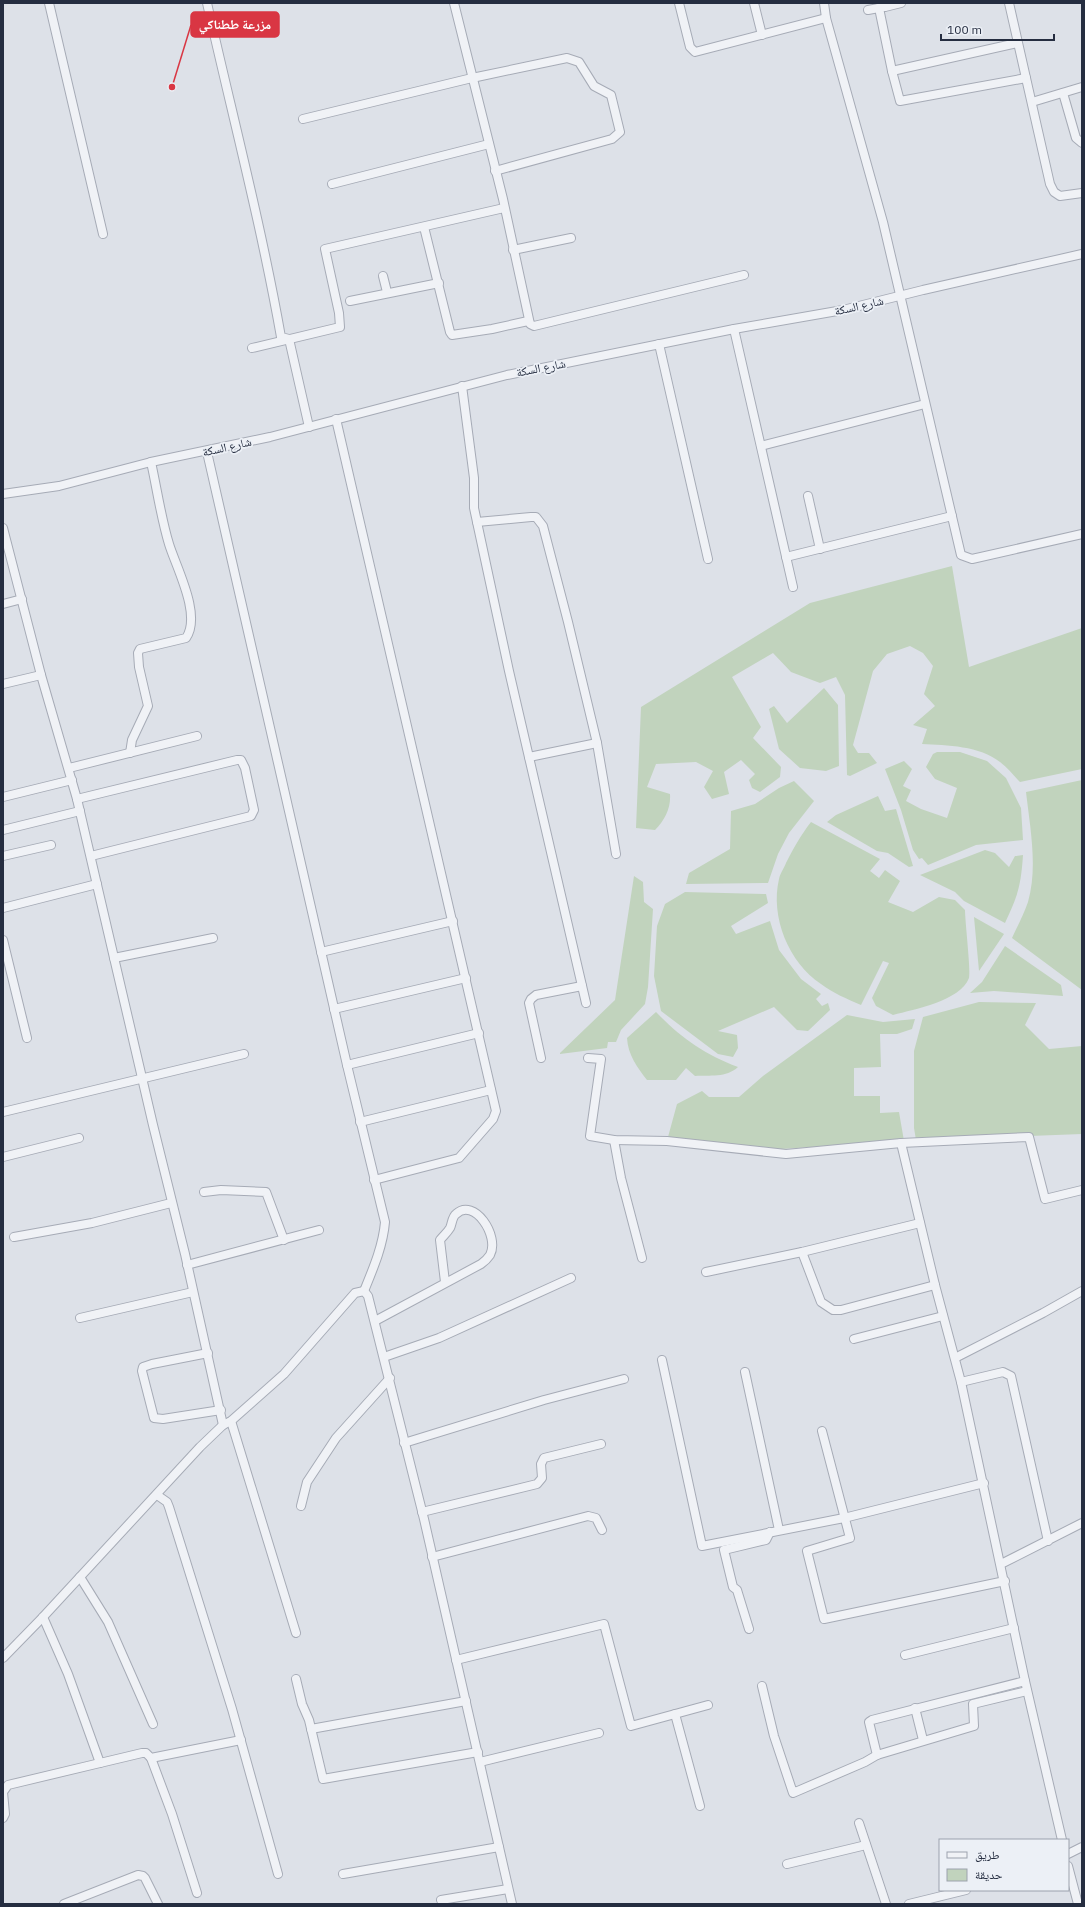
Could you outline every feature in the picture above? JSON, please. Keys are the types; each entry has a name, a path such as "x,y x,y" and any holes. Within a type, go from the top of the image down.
{"street":[{"path":"49,3 103,234"},
{"path":"207,3 244,157 281,336 289,339"},
{"path":"454,3 489,144 528,321 530,324 534,326 744,275"},
{"path":"678,3 690,47 695,52 826,18"},
{"path":"754,3 762,35"},
{"path":"824,3 826,18 867,163 961,555 972,559 1082,534"},
{"path":"868,10 901,3"},
{"path":"1009,3 1050,184 1054,192 1060,196 1082,193"},
{"path":"883,6 892,71 898,98 903,102 1026,78"},
{"path":"892,71 1017,43"},
{"path":"303,119 472,78 567,58 580,62 594,86 611,95 620,127 620,132 612,139 495,171"},
{"path":"1032,102 1082,87"},
{"path":"1063,93 1076,138 1082,143"},
{"path":"332,184 489,144"},
{"path":"252,348 340,327 339,313 325,250 504,208"},
{"path":"424,227 452,335 492,329 528,321"},
{"path":"513,250 571,238"},
{"name":"شارع السكة","path":"3,494 59,486 151,462 207,452 308,423 336,419 507,375 734,329 844,310 1082,254"},
{"path":"383,276 387,292"},
{"path":"350,301 387,292 438,283"},
{"path":"734,329 794,588"},
{"path":"289,339 308,423"},
{"path":"659,344 708,559"},
{"path":"462,386 474,478 474,508 529,758 586,1003"},
{"path":"761,446 925,404"},
{"path":"336,419 479,1033 495,1116 459,1158 374,1180"},
{"path":"207,452 360,1122 385,1222 376,1263 364,1292"},
{"path":"130,753 132,740 148,706 139,667 138,654 140,649 186,638 191,631 191,618 184,582 169,545 151,462"},
{"path":"808,496 820,549"},
{"path":"477,522 531,516 536,517 540,521 568,622 597,743 616,854"},
{"path":"786,557 952,516"},
{"path":"3,528 80,811 171,1203 221,1410 227,1423 296,1633"},
{"path":"3,604 22,599"},
{"path":"3,684 42,675"},
{"path":"69,768 196,736"},
{"path":"529,758 597,743"},
{"path":"77,799 237,760 241,760 245,768 254,810 251,816 91,856"},
{"path":"3,797 72,780"},
{"path":"3,830 80,811"},
{"path":"3,856 51,845"},
{"path":"3,908 97,884"},
{"path":"321,952 453,921"},
{"path":"114,958 213,938"},
{"path":"3,940 27,1038"},
{"path":"334,1009 466,978"},
{"path":"541,1058 529,1004 531,999 536,995 582,986"},
{"path":"347,1065 479,1033"},
{"path":"3,1112 244,1054"},
{"path":"588,1058 601,1059 590,1136 614,1140 667,1141 786,1154 901,1143 1029,1137 1046,1199 1082,1190"},
{"path":"360,1122 491,1090"},
{"path":"3,1157 79,1138"},
{"path":"614,1140 621,1178 642,1258"},
{"path":"901,1143 935,1285 961,1382 1002,1564 1027,1691 1062,1839"},
{"path":"204,1192 221,1190 266,1192 284,1240"},
{"path":"14,1237 92,1223 171,1203"},
{"path":"374,1321 481,1264 490,1255 492,1245 490,1234 480,1215 470,1211 460,1211 455,1214 450,1227 440,1240 445,1282"},
{"path":"706,1272 802,1252 920,1224"},
{"path":"187,1265 319,1230"},
{"path":"802,1252 820,1302 833,1310 841,1310 935,1285"},
{"path":"384,1357 438,1338 571,1278"},
{"path":"955,1358 1043,1313 1082,1291"},
{"path":"80,1318 193,1292"},
{"path":"364,1292 368,1296 390,1378 404,1443 422,1512 478,1752 512,1904"},
{"path":"3,1658 227,1423 284,1374 355,1293 364,1292"},
{"path":"854,1339 943,1316"},
{"path":"208,1353 152,1364 143,1367 142,1371 154,1418 164,1419 221,1410"},
{"path":"662,1360 702,1546 844,1518 984,1483"},
{"path":"745,1372 779,1530"},
{"path":"961,1382 1003,1372 1011,1376 1048,1541"},
{"path":"301,1506 307,1482 336,1438 390,1378"},
{"path":"404,1443 544,1400 624,1379"},
{"path":"822,1431 850,1538 807,1551 824,1619 1005,1581"},
{"path":"422,1512 537,1484 542,1478 541,1464 544,1458 601,1444"},
{"path":"157,1495 167,1502 169,1507 241,1740 278,1874"},
{"path":"432,1557 588,1516 596,1518 602,1530"},
{"path":"1002,1564 1082,1523"},
{"path":"749,1629 737,1590 733,1587 724,1550 766,1540 770,1532"},
{"path":"80,1577 108,1622 153,1724"},
{"path":"43,1617 68,1674 100,1763"},
{"path":"456,1660 604,1624 631,1726 708,1704"},
{"path":"905,1655 1014,1628"},
{"path":"296,1679 302,1704 309,1720 323,1779 478,1752"},
{"path":"877,1755 869,1722 877,1717 1025,1681"},
{"path":"762,1686 774,1736 793,1793 865,1762 877,1755 974,1726 973,1704 1027,1691"},
{"path":"311,1729 466,1701"},
{"path":"915,1708 923,1740"},
{"path":"675,1714 700,1806"},
{"path":"480,1762 599,1733"},
{"path":"151,1758 241,1740"},
{"path":"3,1818 5,1814 3,1792 8,1785 146,1753 151,1758 172,1814 197,1893"},
{"path":"859,1824 886,1904"},
{"path":"787,1864 866,1845"},
{"path":"342,1874 499,1847"},
{"path":"1069,1854 1082,1847"},
{"path":"1069,1870 1078,1904"},
{"path":"64,1904 138,1875 145,1878 158,1904"},
{"path":"441,1900 508,1888"},
{"path":"909,1904 962,1891"}],"green space":[{"path":"952,566 969,667 1082,628 1082,769 1020,782 1000,762 983,753 963,747 922,744 927,729 913,725 935,706 924,694 933,666 923,653 910,646 887,654 873,671 853,745 858,753 869,753 877,763 850,776 847,775 845,695 836,677 820,683 791,672 773,653 732,677 761,727 753,738 781,767 780,777 760,792 752,788 749,780 755,774 741,760 724,772 729,794 712,799 704,787 713,771 696,762 656,764 647,787 670,794 668,809 662,822 655,830 636,828 641,707 810,603"},
{"path":"824,688 838,705 839,766 826,771 800,768 779,749 769,709 774,706 787,723"},
{"path":"937,752 960,752 987,761 1006,778 1021,808 1023,840 976,845 928,865 922,858 919,859 913,850 901,810 885,769 904,761 912,769 903,786 911,790 906,801 921,809 947,818 957,788 935,779 926,767 933,754"},
{"path":"1082,780 1082,990 1012,938 1028,902 1031,889 1033,861 1026,792"},
{"path":"794,781 814,801 789,833 778,854 768,883 686,884 689,873 730,849 731,811 755,804 779,788"},
{"path":"878,796 885,811 896,809 913,866 909,867 888,853 877,851 827,822 836,815"},
{"path":"811,822 880,859 870,871 879,878 885,870 900,881 888,902 913,912 939,897 955,900 965,910 969,957 969,978 964,986 956,993 936,1003 893,1015 876,1006 872,998 889,963 883,961 861,1005 830,990 810,975 791,952 785,938 777,908 777,894 781,873 795,846"},
{"path":"985,850 995,853 1009,867 1015,856 1023,855 1018,890 1005,923 964,901 955,892 920,875"},
{"path":"634,876 643,882 644,902 653,909 648,987 645,1004 621,1030 616,1042 608,1042 607,1048 560,1054 615,1000"},
{"path":"685,892 766,894 768,903 731,926 736,934 770,921 779,950 801,979 821,994 816,999 822,1006 828,1003 830,1010 808,1031 797,1030 774,1007 718,1031 737,1035 738,1048 733,1057 718,1054 661,1011 654,976 657,926 665,904"},
{"path":"974,917 1004,934 979,971"},
{"path":"1005,946 1061,985 1063,996 994,991 970,993 982,982"},
{"path":"979,1002 1036,1003 1025,1025 1049,1049 1082,1046 1082,1134 916,1140 914,1128 914,1051 923,1017"},
{"path":"656,1012 675,1030 704,1051 738,1067 728,1073 712,1076 695,1076 686,1068 676,1080 647,1080 631,1055 627,1038"},
{"path":"847,1015 883,1022 915,1019 912,1029 897,1034 880,1034 881,1067 854,1068 854,1096 880,1096 880,1113 899,1112 904,1141 781,1149 668,1137 677,1104 702,1091 709,1097 739,1097 763,1076"}],"place":[{"name":"مزرعة ططناكي","path":"172,87"}]}
